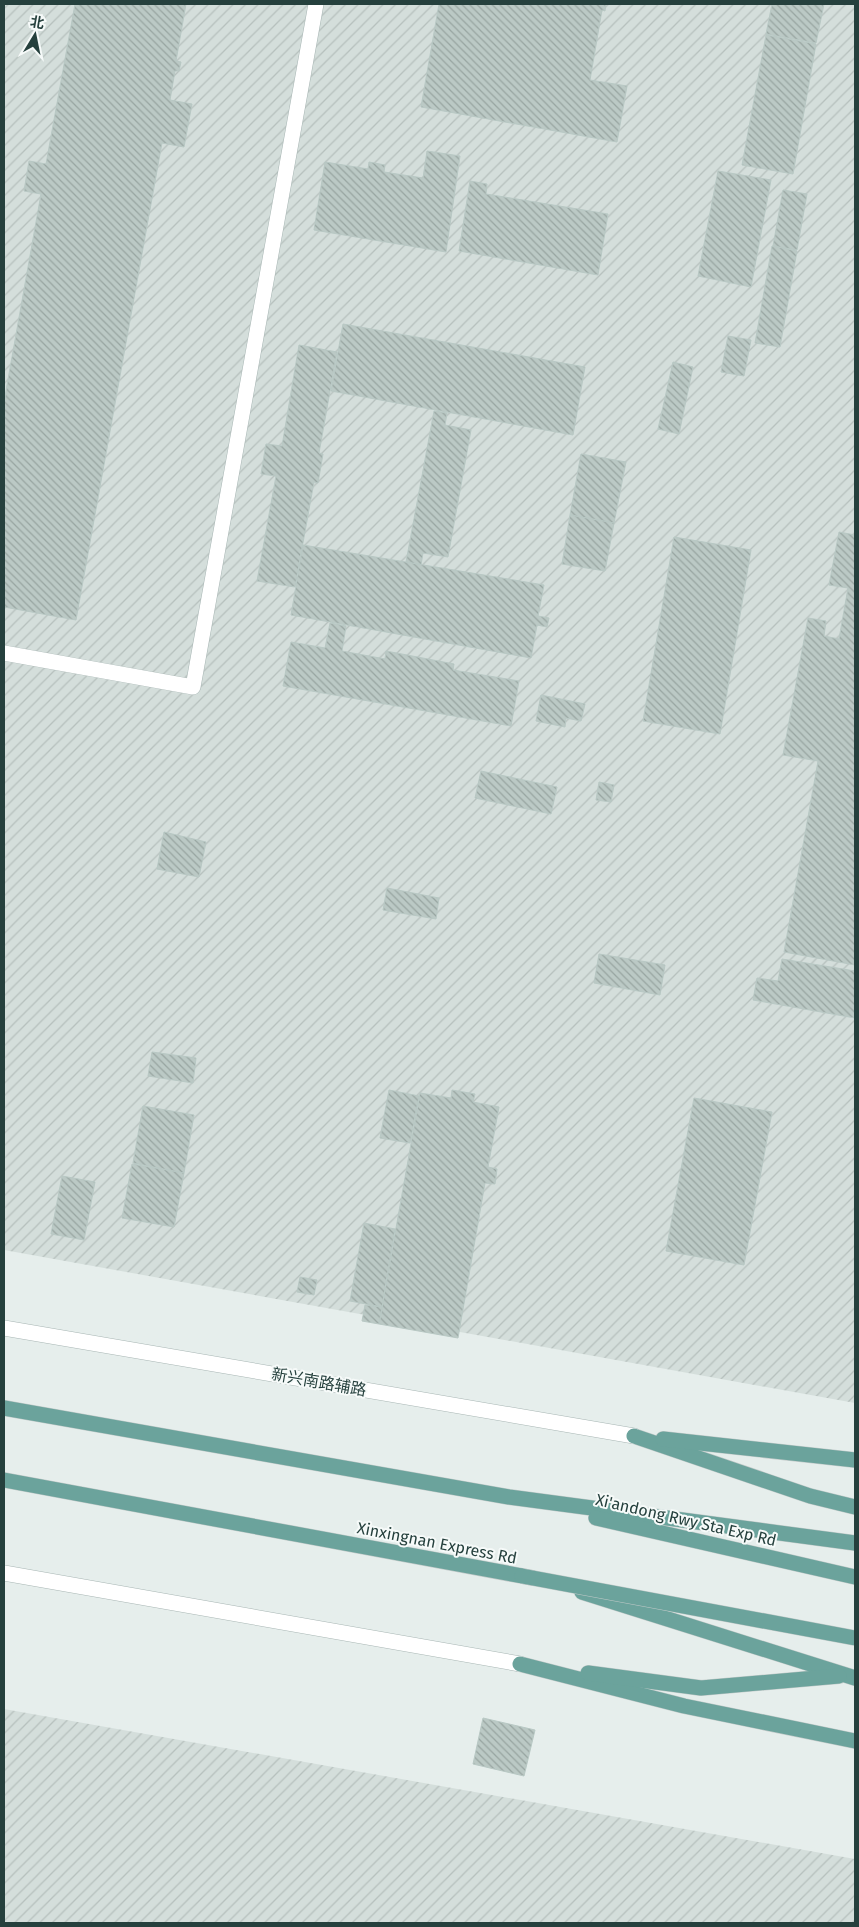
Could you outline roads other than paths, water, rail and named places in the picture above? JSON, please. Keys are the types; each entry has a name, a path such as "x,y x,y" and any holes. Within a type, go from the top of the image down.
{"main road":[{"path":"4,1408 509,1498 855,1543"},
{"path":"634,1436 855,1460"},
{"path":"634,1436 810,1496 855,1507"},
{"name":"Xinxingnan Express Rd","path":"4,1480 542,1580 850,1677"},
{"name":"Xi'andong Rwy Sta Exp Rd","path":"509,1498 855,1577"},
{"path":"522,1576 855,1638"},
{"path":"520,1664 701,1688 850,1677"},
{"path":"520,1664 684,1706 855,1741"}],"street":[{"path":"4,654 193,687 316,4"},
{"name":"新兴南路辅路","path":"4,1328 634,1436"},
{"path":"4,1573 520,1664"}]}
